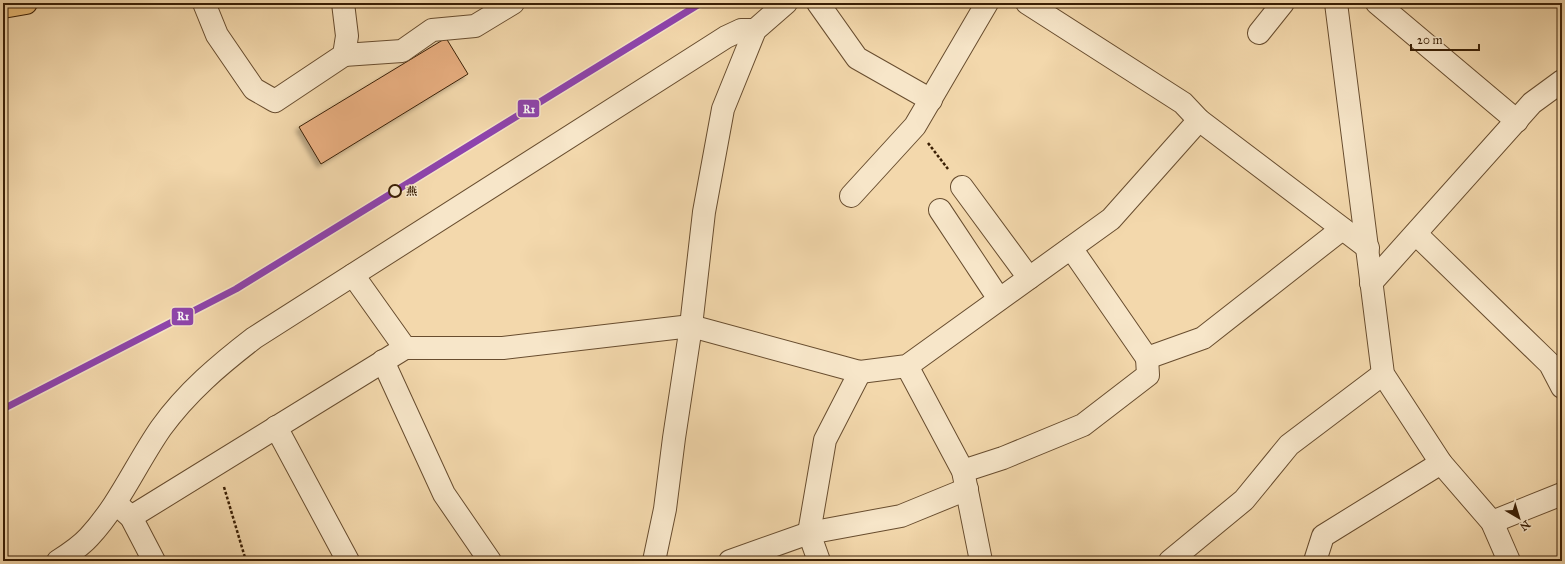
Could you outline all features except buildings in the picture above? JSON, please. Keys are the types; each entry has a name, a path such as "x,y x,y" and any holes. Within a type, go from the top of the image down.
{"main road":[{"path":"3,7 26,3"}],"street":[{"path":"204,3 217,35 254,89 276,101 344,55 402,51 432,30 475,26 513,3"},
{"path":"343,3 347,36 344,55"},
{"path":"654,561 666,509 674,438 691,326 704,212 724,109 755,30 786,3"},
{"path":"818,3 857,58 931,100"},
{"path":"851,196 915,126 987,3"},
{"path":"1027,3 1183,103 1199,120 1368,248"},
{"path":"1259,33 1283,3"},
{"path":"1336,3 1383,374 1441,463 1492,522 1509,561"},
{"path":"1377,3 1517,121"},
{"path":"123,510 160,430 176,408 223,362 254,338 726,36 741,30 755,30"},
{"path":"1371,283 1532,103 1562,81"},
{"path":"58,561 76,549 123,510 216,464 405,348 503,348 691,326 860,372 907,366 1111,219 1199,120"},
{"path":"962,187 1030,278"},
{"path":"940,210 999,299"},
{"path":"1147,358 1203,338 1342,228"},
{"path":"1416,234 1550,364 1562,388"},
{"path":"730,561 810,533 901,516 1003,458 1083,425 1148,375 1147,358 1071,248"},
{"path":"353,275 405,348"},
{"path":"383,361 444,494 490,561"},
{"path":"907,366 965,480 981,561"},
{"path":"819,561 810,533 825,440 860,372"},
{"path":"1170,561 1244,500 1289,445 1383,374"},
{"path":"276,427 348,561"},
{"path":"1315,561 1322,536 1441,463"},
{"path":"1492,522 1562,494"},
{"path":"123,510 154,561"}],"path":[{"path":"915,126 962,187"},
{"path":"216,464 246,561"}],"transit line":[{"name":"R1","path":"3,409 236,289 701,3"}],"place":[{"name":"燕","path":"395,191"}]}
